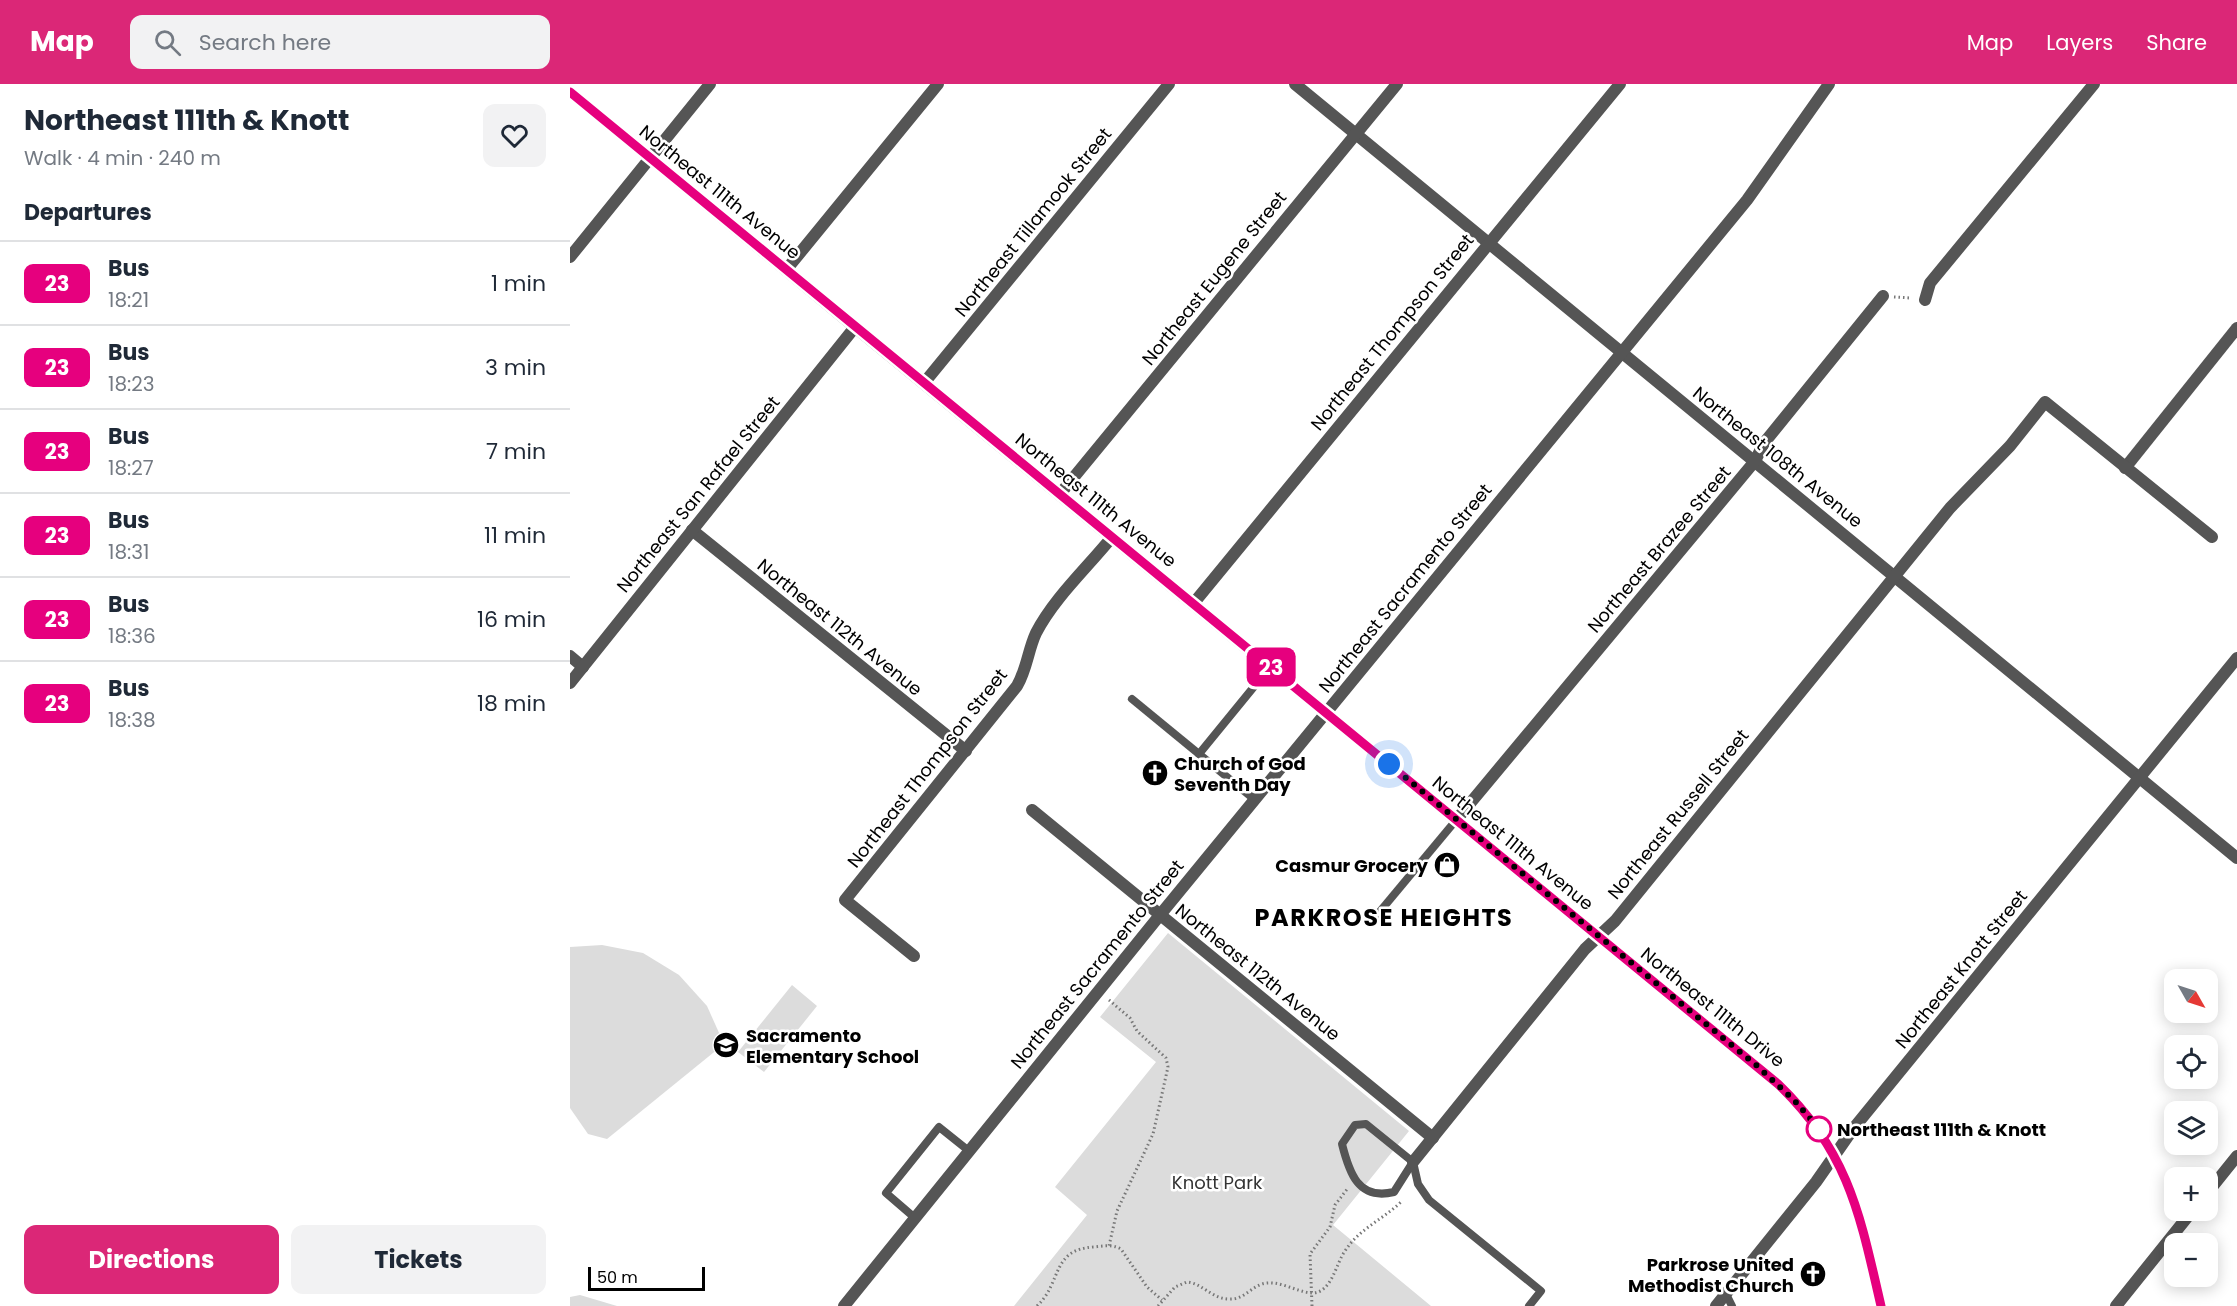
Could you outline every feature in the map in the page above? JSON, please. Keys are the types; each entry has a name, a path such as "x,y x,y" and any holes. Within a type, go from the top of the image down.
{"street":[{"path":"570,257 710,84"},
{"path":"786,270 938,84"},
{"name":"Northeast Tillamook Street","path":"924,383 1169,84"},
{"name":"Northeast 108th Avenue","path":"1295,84 2237,858"},
{"name":"Northeast Eugene Street","path":"1060,494 1397,84"},
{"name":"Northeast Thompson Street","path":"1193,604 1620,84"},
{"name":"Northeast Sacramento Street","path":"844,1306 1160,915 1747,200 1829,84"},
{"path":"1925,300 1930,283 2094,84"},
{"name":"Northeast 111th Avenue","path":"570,92 1599,936"},
{"name":"Northeast Brazee Street","path":"1457,819 1755,461 1764,443 1883,297"},
{"name":"Northeast San Rafael Street","path":"570,683 855,327"},
{"path":"2212,537 2125,468 2237,328"},
{"name":"Northeast Russell Street","path":"1413,1162 1585,949 1615,921 1894,575 1972,483 2010,446 2045,402 2125,468"},
{"name":"Northeast 112th Avenue","path":"692,530 966,751"},
{"name":"Northeast Thompson Street","path":"914,956 845,900 1017,686 1025,672 1035,635 1112,537"},
{"path":"570,656 583,667"},
{"name":"Northeast Knott Street","path":"1716,1306 1835,1155 2237,658"},
{"name":"Northeast 112th Avenue","path":"1032,810 1433,1138"},
{"name":"Northeast 111th Drive","path":"1599,936 1778,1084 1809,1116 1835,1155 1858,1211 1881,1306"},
{"path":"2218,1180 2237,1156"},
{"path":"2116,1306 2184,1221"}],"lane":[{"path":"1199,754 1270,667"},
{"path":"1132,699 1255,800"},
{"path":"1377,915 1457,819"},
{"path":"1413,1162 1394,1192 1374,1194 1354,1179 1347,1166 1342,1144 1355,1125 1366,1124 1413,1162 1418,1184 1430,1200 1541,1291 1529,1306"},
{"path":"915,1218 886,1193 932,1135 939,1127 969,1151"},
{"path":"1726,1294 1732,1306"}],"path":[{"path":"1883,297 1925,300"},
{"path":"1098,991 1130,1018 1137,1031 1166,1058 1168,1067 1153,1134 1117,1211 1109,1246"},
{"path":"1312,1306 1310,1254 1330,1227 1335,1205 1354,1179"},
{"path":"1158,1306 1175,1287 1187,1282 1228,1299 1242,1296 1262,1284 1281,1285 1313,1293 1330,1281 1343,1252 1357,1235 1396,1207 1418,1184"},
{"path":"1037,1306 1049,1291 1061,1262 1069,1252 1086,1247 1109,1246 1121,1249 1128,1255 1147,1287 1162,1300"}],"green space":[{"name":"Knott Park","path":"1168,933 1409,1131 1333,1225 1431,1306 1014,1306 1087,1215 1055,1187 1156,1062 1100,1017"},
{"path":"602,945 643,953 679,975 707,1006 724,1044 607,1139 588,1134 570,1108 570,947"},
{"path":"792,985 817,1006 764,1072 738,1052"},
{"path":"580,1295 617,1306 570,1306 570,1297"}],"bus line":[{"name":"23","path":"570,92 1778,1084 1822,1132 1842,1168 1863,1228 1881,1306"}],"place":[{"name":"Church of God Seventh Day","path":"1155,773"},
{"name":"Casmur Grocery","path":"1447,865"},
{"name":"Sacramento Elementary School","path":"726,1045"},
{"name":"Northeast 111th & Knott","path":"1819,1129"},
{"name":"Parkrose United Methodist Church","path":"1813,1274"}],"district":[{"name":"PARKROSE HEIGHTS","path":"1384,917"}],"route":[{"path":"1389,764 1756,1065 1794,1100 1822,1132 1819,1129"}]}
